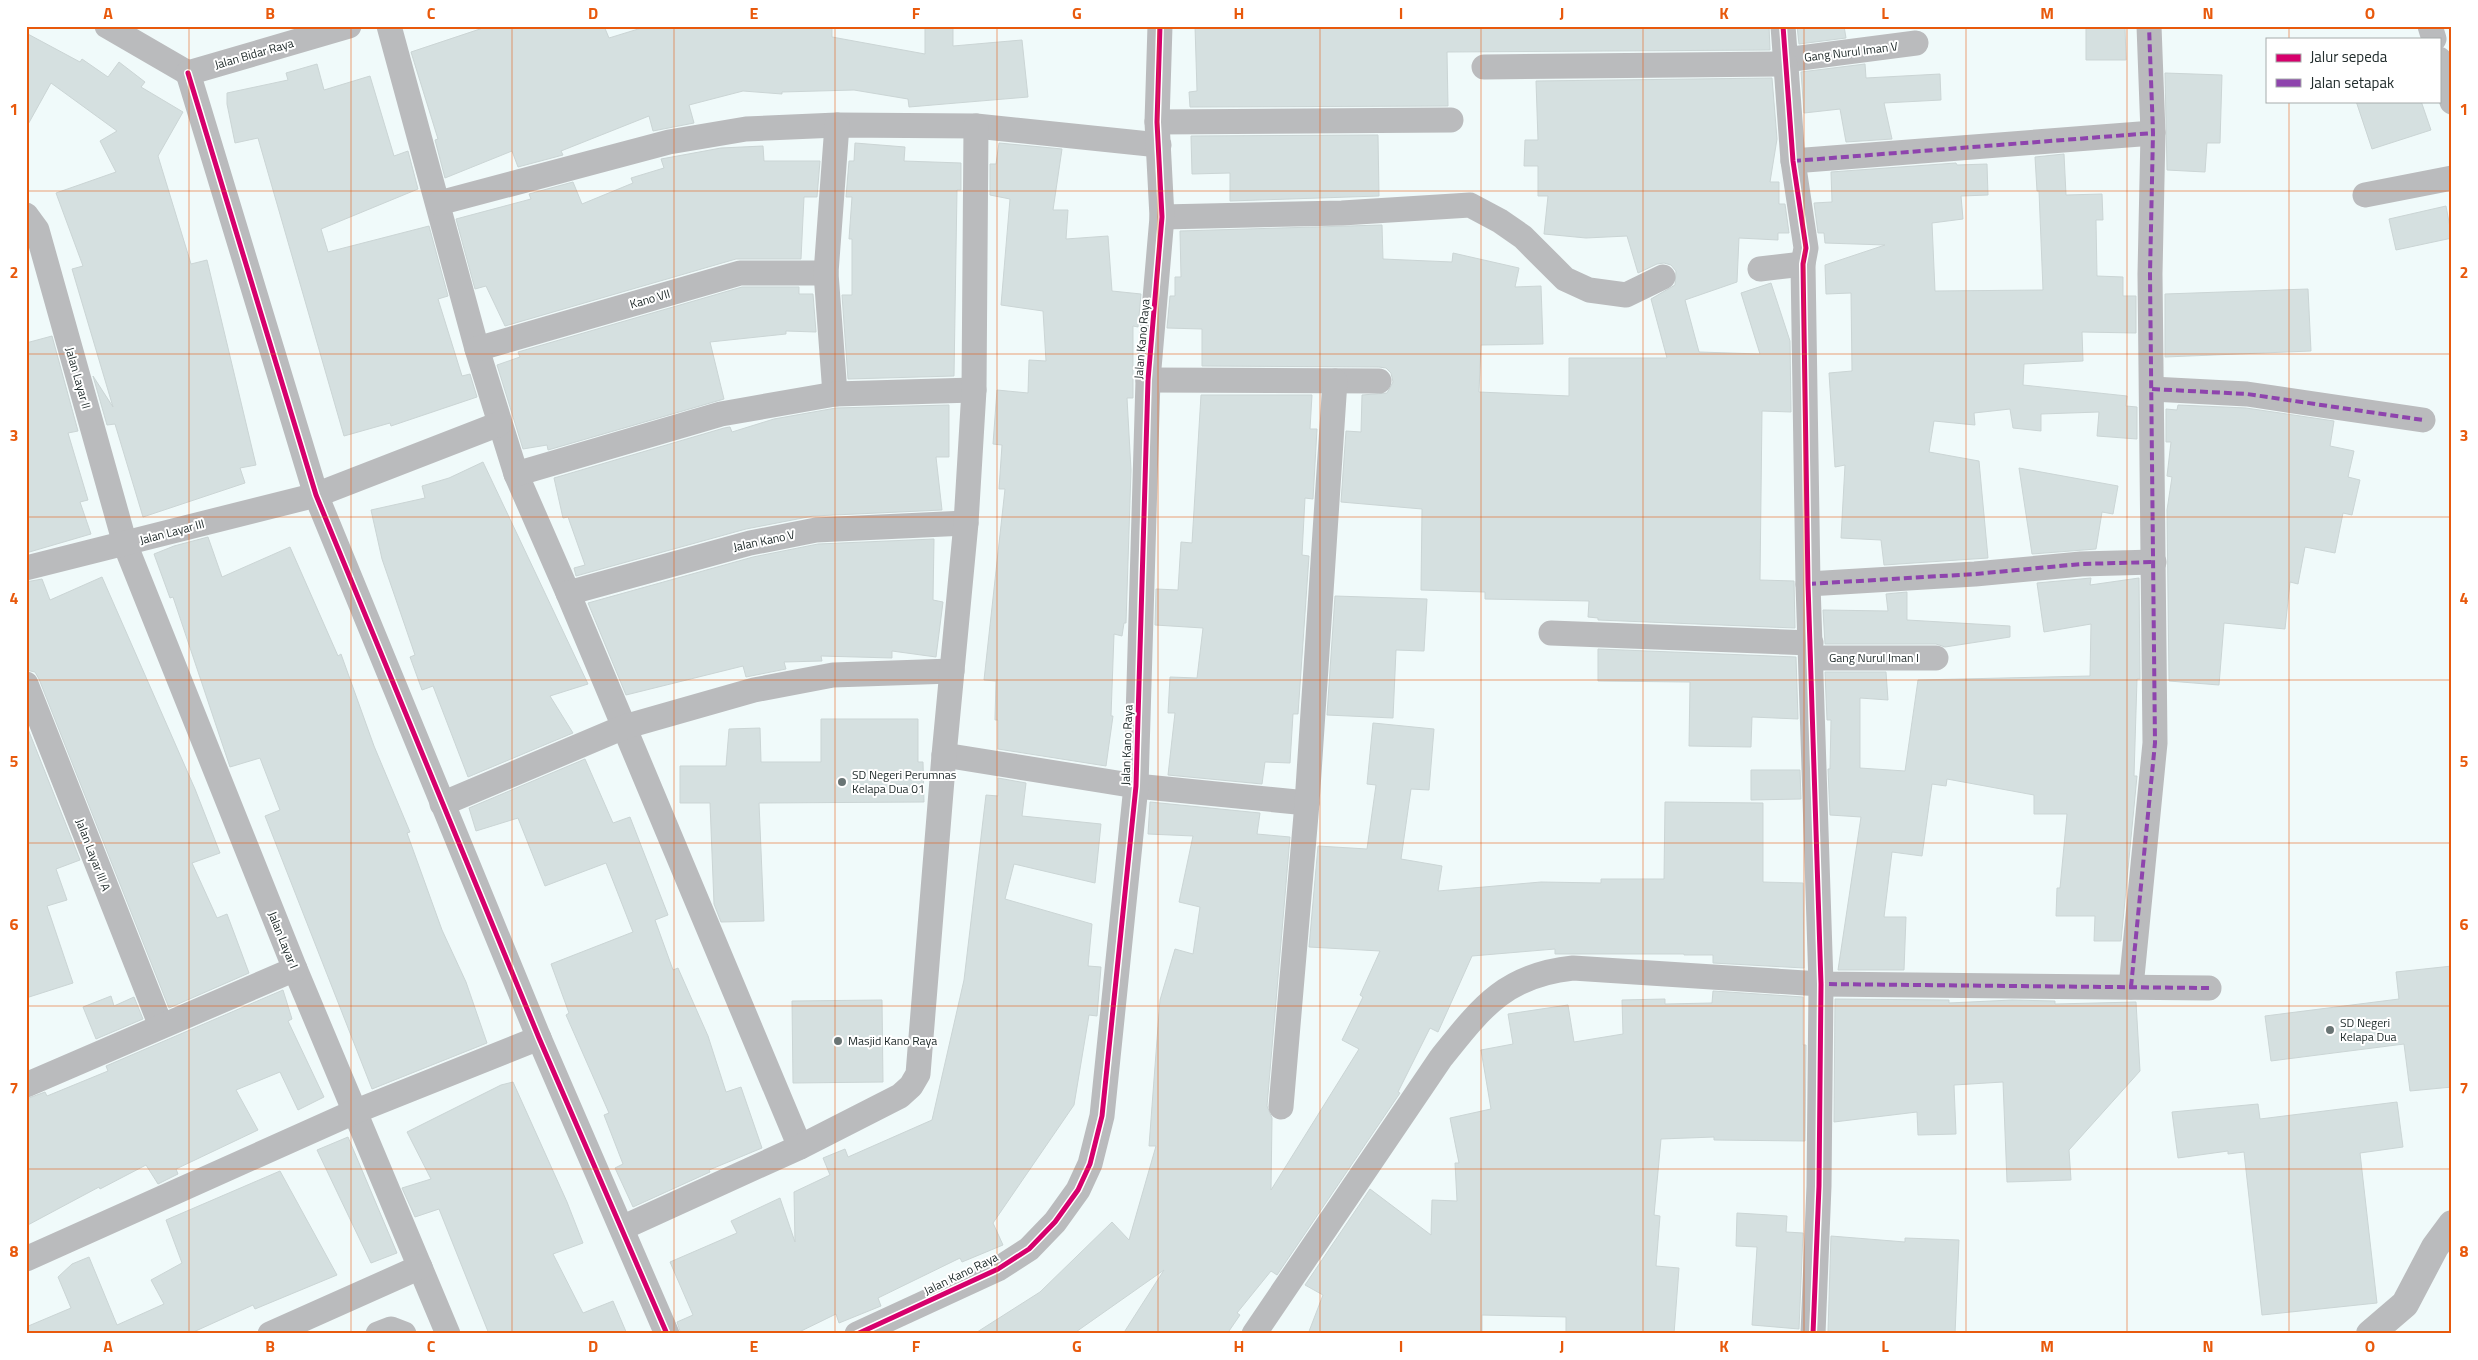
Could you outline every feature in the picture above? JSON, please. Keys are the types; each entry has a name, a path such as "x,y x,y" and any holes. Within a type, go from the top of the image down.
{"street":[{"path":"108,26 188,73 316,495 539,1038 667,1334"},
{"name":"Jalan Bidar Raya","path":"188,73 349,26"},
{"path":"389,26 439,203 477,349 516,474 568,593 800,1147"},
{"name":"Jalan Kano Raya","path":"857,1334 998,1269 1029,1249 1055,1222 1078,1190 1090,1164 1102,1116 1136,786 1148,380 1162,217 1158,133 1160,26"},
{"path":"1783,26 1793,161 1806,248 1803,264 1808,584 1812,650 1821,984 1819,1186 1813,1334"},
{"path":"2131,987 2155,742 2150,274 2153,133 2149,26"},
{"path":"2430,26 2434,38"},
{"name":"Gang Nurul Iman V","path":"1484,67 1785,62 1916,43"},
{"path":"2440,61 2452,102"},
{"path":"439,203 670,142 746,129 837,126 976,126 1158,133 1452,120"},
{"path":"834,394 826,273 837,126"},
{"path":"622,1228 800,1147 900,1096 911,1086 918,1074 944,754 966,523 974,390 976,126"},
{"path":"1793,161 2153,133"},
{"path":"2365,196 2452,178"},
{"path":"1162,217 1342,212 1470,205 1500,221 1523,237 1565,278 1589,290 1626,295 1663,277"},
{"name":"Jalan Layar II","path":"26,215 37,230 125,544"},
{"path":"1760,269 1803,264"},
{"name":"Kano VII","path":"477,349 740,273 826,273"},
{"path":"1148,380 1379,381"},
{"path":"1281,1107 1307,802 1335,381"},
{"path":"516,474 722,414 834,394 974,390"},
{"path":"2152,390 2247,394 2423,420"},
{"name":"Jalan Layar III","path":"26,568 316,495 499,424"},
{"name":"Jalan Kano V","path":"568,593 750,543 816,530 966,523"},
{"name":"Jalan Layar I","path":"125,544 295,969 448,1334"},
{"path":"1808,584 1976,574 2081,564 2154,562"},
{"name":"Gang Nurul Iman I","path":"1551,632 1936,658"},
{"path":"442,804 624,727 754,690 796,680 833,675 952,671"},
{"name":"Jalan Layar III A","path":"26,684 160,1026"},
{"path":"944,754 1136,786 1307,802"},
{"path":"1254,1334 1441,1058 1471,1020 1506,988 1534,974 1572,968 1821,984 2209,988"},
{"path":"28,1081 295,969"},
{"path":"26,1259 354,1112 539,1038"},
{"path":"2370,1334 2405,1304 2438,1242 2452,1224"},
{"path":"270,1334 420,1267"},
{"path":"378,1334 391,1329 404,1334"}],"building":[{"path":"489,26 604,26 609,38 648,26 832,26 832,37 925,54 925,26 953,26 953,46 1022,40 1028,97 909,107 908,99 854,90 782,92 782,94 743,91 689,105 694,123 653,131 649,116 561,151 563,155 518,167 512,151 445,178 435,140 438,139 411,52"},
{"path":"1195,26 1769,26 1770,50 1447,52 1448,106 1190,107 1189,92 1197,91"},
{"path":"1797,26 1844,26 1846,38 1799,44"},
{"path":"2086,26 2125,26 2126,60 2086,60"},
{"path":"26,33 80,62 82,59 108,77 119,62 145,82 141,87 183,112 158,156 191,264 207,260 256,465 240,468 245,483 143,517 115,424 107,425 93,376 113,407 72,269 83,266 56,193 116,172 100,141 117,131 51,83 26,128"},
{"path":"317,64 324,90 370,76 394,156 408,151 418,189 321,229 328,252 429,226 448,296 438,299 462,376 470,374 477,397 391,426 390,423 344,436 258,138 235,143 227,104 227,93 288,80 286,73"},
{"path":"1865,64 1866,78 1940,74 1941,100 1884,103 1892,139 1846,142 1840,109 1804,113 1801,72"},
{"path":"2165,73 2222,75 2220,143 2207,143 2205,172 2167,170"},
{"path":"1772,78 1777,139 1770,182 1779,182 1779,204 1785,204 1789,233 1778,233 1778,240 1739,238 1737,282 1685,300 1699,352 1760,354 1741,293 1771,283 1790,341 1791,412 1762,411 1760,580 1794,581 1795,628 1598,620 1598,618 1588,617 1589,601 1485,599 1485,592 1421,590 1422,509 1341,502 1346,431 1361,432 1362,395 1387,393 1393,382 1391,373 1386,368 1379,367 1202,366 1202,329 1167,328 1170,296 1175,296 1175,277 1181,277 1180,231 1382,225 1383,259 1452,262 1453,253 1519,268 1515,287 1541,286 1543,344 1481,345 1479,392 1569,396 1569,358 1667,358 1651,299 1675,285 1676,271 1671,265 1657,264 1638,273 1627,236 1586,238 1544,234 1548,196 1538,196 1538,166 1524,166 1525,140 1538,140 1536,81"},
{"path":"2356,102 2421,102 2431,130 2372,149"},
{"path":"1378,135 1379,196 1230,201 1230,173 1192,174 1191,136"},
{"path":"855,143 905,147 904,161 961,163 961,190 957,190 954,376 848,379 842,295 852,295 852,239 849,239 852,197 846,197 849,161 854,161"},
{"path":"999,143 1062,149 1053,210 1068,210 1066,239 1108,236 1112,291 1141,294 1138,327 1133,326 1133,398 1127,398 1131,470 1126,623 1124,623 1122,636 1114,634 1111,716 1113,716 1106,766 998,749 998,720 995,720 996,681 984,680 1005,489 999,489 1002,445 993,444 997,390 1028,393 1029,360 1046,361 1043,311 1001,305 1010,199 990,195 990,164 996,164"},
{"path":"763,146 764,161 820,161 817,197 804,197 801,259 736,259 505,326 486,286 475,289 456,219 531,199 529,194 573,182 582,204 633,183 631,178 664,168 661,159 721,148"},
{"path":"2064,154 2066,195 2102,194 2103,220 2096,220 2097,276 2123,277 2123,296 2136,296 2136,333 2082,332 2083,361 2024,364 2023,385 2127,396 2126,406 2137,407 2137,439 2097,436 2099,412 2041,414 2041,431 2013,428 2010,409 1974,413 1975,425 1934,421 1929,452 1979,461 1988,558 1884,565 1881,540 1841,538 1845,465 1835,467 1829,373 1852,371 1851,293 1826,294 1825,265 1885,245 1825,243 1824,233 1818,233 1814,203 1832,202 1831,172 1956,163 1957,165 1987,164 1988,195 1961,196 1963,219 1932,223 1935,291 2043,290 2039,191 2037,191 2035,157"},
{"path":"2446,206 2452,238 2396,250 2389,219"},
{"path":"742,287 799,287 799,294 813,294 816,332 786,331 786,334 710,342 724,399 548,450 547,445 523,449 497,365 520,357 518,352"},
{"path":"2308,289 2311,351 2165,357 2165,294"},
{"path":"52,336 78,431 68,433 88,500 80,502 91,534 26,553 26,343"},
{"path":"1201,395 1312,395 1310,429 1317,429 1313,499 1305,498 1302,555 1309,556 1298,714 1293,714 1290,763 1265,762 1262,784 1168,775 1175,713 1168,713 1170,677 1197,678 1203,628 1155,625 1156,589 1178,590 1181,542 1192,543"},
{"path":"949,405 949,457 936,457 942,510 813,516 746,529 576,576 574,568 585,565 568,517 563,518 554,478 724,428 730,427 732,432 774,419 836,408"},
{"path":"2178,405 2246,408 2334,421 2330,446 2354,451 2348,477 2360,480 2352,515 2343,513 2335,553 2305,547 2298,584 2290,582 2285,629 2224,623 2219,685 2169,681 2167,510 2172,477 2167,476 2171,442 2166,442 2166,409 2177,410"},
{"path":"483,462 588,684 550,696 573,733 468,777 433,686 422,690 410,657 415,655 382,559 371,510 425,498 422,486 449,478"},
{"path":"2019,468 2118,486 2113,514 2102,512 2096,549 2032,554"},
{"path":"208,537 222,577 290,547 338,656 341,654 374,746 410,832 407,833 442,930 466,982 487,1043 372,1089 265,816 280,810 260,758 230,767 173,597 170,598 154,554 174,546"},
{"path":"934,539 933,600 943,602 936,657 892,651 892,658 821,656 822,661 784,662 786,669 746,677 743,666 626,695 588,603 753,557 818,544"},
{"path":"102,577 195,789 220,853 192,863 217,918 227,914 249,973 169,1008 39,679 35,672 26,670 26,582 42,579 50,600"},
{"path":"2091,578 2090,585 2139,578 2140,679 2137,679 2134,776 2137,776 2121,941 2094,941 2095,916 2056,916 2057,888 2060,888 2067,814 2034,814 2034,795 1947,779 1946,786 1932,784 1922,856 1892,852 1884,917 1906,917 1904,970 1838,970 1861,817 1830,815 1828,769 1830,769 1831,720 1827,720 1825,672 1886,672 1888,700 1860,698 1860,768 1905,771 1918,680 2090,676 2091,624 2044,632 2037,583"},
{"path":"1907,592 1907,620 2010,626 2010,637 1945,647 1936,644 1825,644 1823,610 1888,611 1886,594"},
{"path":"1335,596 1427,599 1424,651 1396,650 1393,718 1327,715"},
{"path":"1598,649 1796,657 1798,719 1752,717 1751,747 1689,746 1690,682 1598,681"},
{"path":"821,719 918,719 918,762 923,762 924,802 759,803 764,921 721,922 714,904 710,803 680,803 680,766 726,766 729,729 760,728 761,762 821,762"},
{"path":"1373,723 1434,729 1429,790 1411,789 1401,859 1442,866 1438,891 1541,882 1601,883 1601,879 1664,879 1665,802 1763,803 1763,882 1803,883 1804,968 1713,963 1713,955 1555,954 1555,949 1472,956 1438,1032 1430,1028 1398,1092 1400,1093 1277,1275 1271,1271 1237,1313 1240,1315 1227,1334 1123,1334 1164,1270 1073,1334 974,1334 1040,1292 1112,1222 1129,1240 1156,1146 1149,1146 1160,1000 1175,949 1193,954 1200,907 1179,902 1193,836 1148,834 1150,802 1260,813 1257,834 1290,837 1267,1106 1272,1118 1271,1190 1359,1049 1342,1040 1363,997 1360,995 1380,951 1309,947 1318,846 1367,849 1376,785 1367,784"},
{"path":"26,724 80,860 56,869 67,900 47,906 73,983 26,998"},
{"path":"585,759 613,823 630,817 668,915 655,920 673,970 678,968 708,1036 726,1092 741,1087 762,1148 709,1170 710,1172 633,1207 615,1168 623,1164 604,1115 609,1113 566,1015 569,1013 551,964 633,932 606,863 545,886 518,818 476,831 469,808"},
{"path":"1751,770 1800,770 1801,799 1751,800"},
{"path":"998,778 1026,783 1022,816 1101,824 1095,883 1014,864 1005,899 1092,924 1088,966 1101,967 1097,1016 1089,1015 1074,1105 993,1223 1003,1245 962,1262 960,1258 878,1298 881,1306 839,1323 836,1314 795,1334 681,1334 677,1322 693,1315 670,1262 737,1233 731,1221 780,1198 795,1242 794,1192 830,1175 823,1158 845,1149 848,1157 932,1120 964,980 986,795 998,796"},
{"path":"2452,966 2452,1087 2410,1091 2404,1044 2271,1061 2265,1016 2399,999 2396,972"},
{"path":"283,990 292,1019 288,1021 324,1097 298,1110 280,1072 236,1090 258,1130 176,1169 178,1174 158,1184 146,1165 100,1189 99,1187 26,1226 26,1099 45,1092 47,1096 108,1071 106,1066"},
{"path":"1713,991 1803,997 1803,1045 1806,1045 1805,1141 1714,1140 1714,1137 1661,1139 1654,1215 1660,1216 1656,1266 1679,1268 1674,1334 1566,1334 1566,1317 1482,1315 1482,1334 1308,1334 1323,1295 1305,1285 1370,1189 1431,1235 1432,1200 1457,1201 1455,1163 1459,1163 1450,1118 1491,1109 1481,1050 1513,1044 1508,1014 1568,1005 1574,1042 1623,1034 1622,1000 1665,999 1665,1004 1712,1003"},
{"path":"111,996 114,1006 134,997 143,1019 96,1039 83,1007"},
{"path":"1835,999 1949,1000 1949,1003 2012,1000 2055,1001 2055,1004 2136,1002 2140,1071 2069,1150 2071,1180 2007,1182 2003,1082 1954,1085 1956,1134 1918,1135 1917,1112 1834,1122"},
{"name":"Masjid Kano Raya","path":"882,1000 883,1082 793,1083 792,1001"},
{"path":"513,1082 567,1202 583,1243 553,1254 583,1313 613,1301 627,1334 489,1334 439,1209 415,1217 402,1188 431,1179 407,1132 501,1085"},
{"path":"2397,1102 2403,1147 2360,1153 2377,1303 2262,1315 2244,1152 2228,1154 2228,1151 2178,1158 2172,1112 2258,1104 2260,1119"},
{"path":"348,1137 397,1253 371,1263 317,1150"},
{"path":"280,1171 337,1275 255,1309 253,1305 189,1334 26,1334 26,1327 71,1308 58,1277 72,1264 89,1257 117,1325 164,1304 151,1280 182,1263 166,1220"},
{"path":"1737,1213 1787,1216 1786,1232 1803,1233 1799,1329 1752,1325 1757,1247 1736,1246"},
{"path":"1831,1236 1905,1242 1905,1238 1959,1240 1955,1334 1837,1334 1838,1332 1828,1331"}],"marked path":[{"path":"2131,987 2155,743 2150,274 2153,133 2149,26"},
{"path":"1793,161 2153,133"},
{"path":"2152,389 2247,394 2423,420"},
{"path":"1808,584 1975,574 2081,564 2154,562"},
{"path":"1821,988 1821,984 2209,988"}],"cycle path":[{"path":"857,1334 998,1269 1029,1249 1055,1222 1078,1190 1090,1164 1102,1116 1136,786 1148,380 1162,217 1157,122 1160,26"},
{"path":"1783,26 1793,161 1806,248 1803,264 1808,584 1821,984 1819,1186 1813,1334"},
{"path":"188,73 316,495 539,1038 667,1334"}],"place":[{"name":"SD Negeri Perumnas Kelapa Dua 01","path":"842,782"},
{"name":"SD Negeri Kelapa Dua","path":"2330,1030"},
{"name":"Masjid Kano Raya","path":"838,1041"}]}
